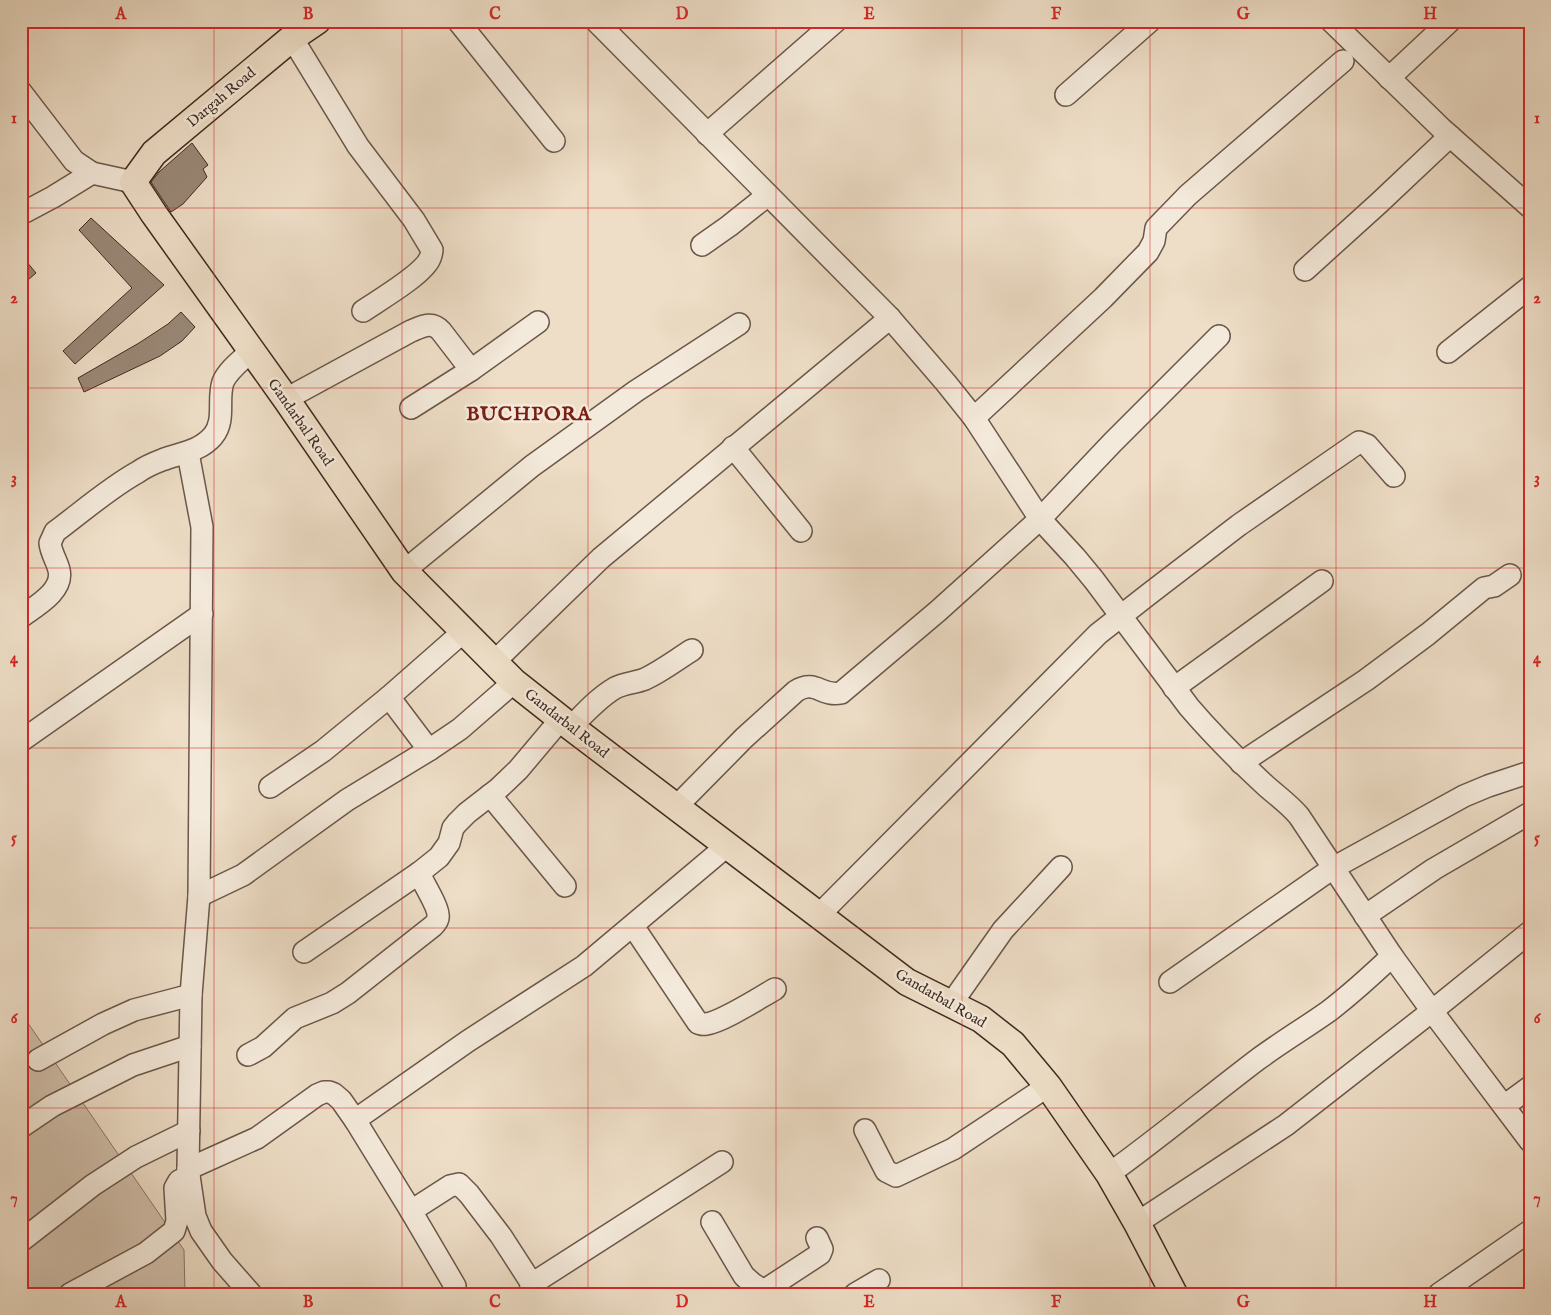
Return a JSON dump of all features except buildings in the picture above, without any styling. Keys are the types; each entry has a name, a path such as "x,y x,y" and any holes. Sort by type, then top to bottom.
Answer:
{"main road":[{"name":"Dargah Road","path":"133,182 154,153 292,38 317,21"},
{"name":"Gandarbal Road","path":"133,182 159,222 286,400 404,571 514,682 566,723 907,982 981,1018 1013,1044 1048,1086 1109,1174 1174,1294"}],"street":[{"path":"458,21 554,141"},
{"path":"596,21 890,318 946,383 974,418 1040,519 1075,557 1122,616 1174,688 1205,726 1299,816 1392,956 1530,1140"},
{"path":"707,134 836,21"},
{"path":"1066,95 1150,21"},
{"path":"1331,21 1450,136 1530,207"},
{"path":"1389,78 1450,21"},
{"path":"292,38 358,146 414,220 432,250 431,258 424,266 363,311"},
{"path":"974,418 1103,298 1148,252 1154,241 1156,228 1181,202 1343,61"},
{"path":"21,92 74,161 92,173 133,182"},
{"path":"1305,270 1450,136"},
{"path":"21,214 92,173"},
{"path":"702,245 768,195"},
{"path":"1448,352 1530,287"},
{"path":"494,662 601,558 890,318"},
{"path":"411,408 471,370 538,322"},
{"path":"404,571 532,466 636,391 738,324"},
{"path":"286,400 411,331 430,325 437,327 448,338 471,370"},
{"path":"676,807 751,731 796,691 803,687 811,686 834,695 841,694 938,611 1040,519 1112,443 1219,336"},
{"path":"21,617 57,586 60,577 50,543 55,532 138,472 162,460 188,453 205,444 214,435 220,423 224,380 228,373 251,351"},
{"path":"819,915 1098,634 1239,525 1354,444 1361,442 1367,445 1394,476"},
{"path":"733,447 801,531"},
{"path":"188,453 202,527 199,896 190,995 188,1173 195,1216 201,1231 222,1261 250,1294"},
{"path":"1241,762 1366,680 1428,634 1484,588 1494,586 1510,575"},
{"path":"1174,688 1322,581"},
{"path":"21,741 202,614"},
{"path":"270,787 323,751 464,632"},
{"path":"304,952 418,874 445,850 453,828 457,823 518,770 566,723 614,689 653,675 692,650"},
{"path":"199,896 243,875 347,800 430,750 460,729 514,682"},
{"path":"389,697 430,750"},
{"path":"1170,982 1333,868 1464,796 1530,772"},
{"path":"490,795 565,886"},
{"path":"1365,916 1434,869 1530,813"},
{"path":"355,1120 468,1041 584,966 728,845"},
{"path":"951,1004 1003,930 1061,866"},
{"path":"248,1055 263,1047 294,1018 332,1003 348,993 437,922 439,916 437,909 418,874"},
{"path":"633,926 698,1023 704,1025 724,1018 775,989"},
{"path":"1137,1223 1286,1125 1530,932"},
{"path":"1109,1174 1152,1143 1206,1098 1358,988 1392,956"},
{"path":"38,1060 103,1024 134,1010 190,995"},
{"path":"21,1127 52,1106 133,1065 190,1046"},
{"path":"865,1130 886,1171 896,1176 953,1149 1048,1086"},
{"path":"1504,1106 1530,1088"},
{"path":"70,1294 146,1253 174,1231 177,1221 175,1188 188,1173 257,1138 324,1092 329,1092 341,1100 355,1120 455,1286"},
{"path":"21,1241 86,1190 136,1157 188,1131"},
{"path":"411,1211 450,1186 459,1184 501,1236 531,1289 722,1162"},
{"path":"712,1222 744,1276 767,1292 820,1254 822,1249 817,1238"},
{"path":"1439,1294 1530,1230"},
{"path":"854,1294 879,1280"}],"shaded area":[{"path":"21,1013 184,1250 185,1294 21,1294"}],"district":[{"name":"BUCHPORA","path":"529,413"}]}
